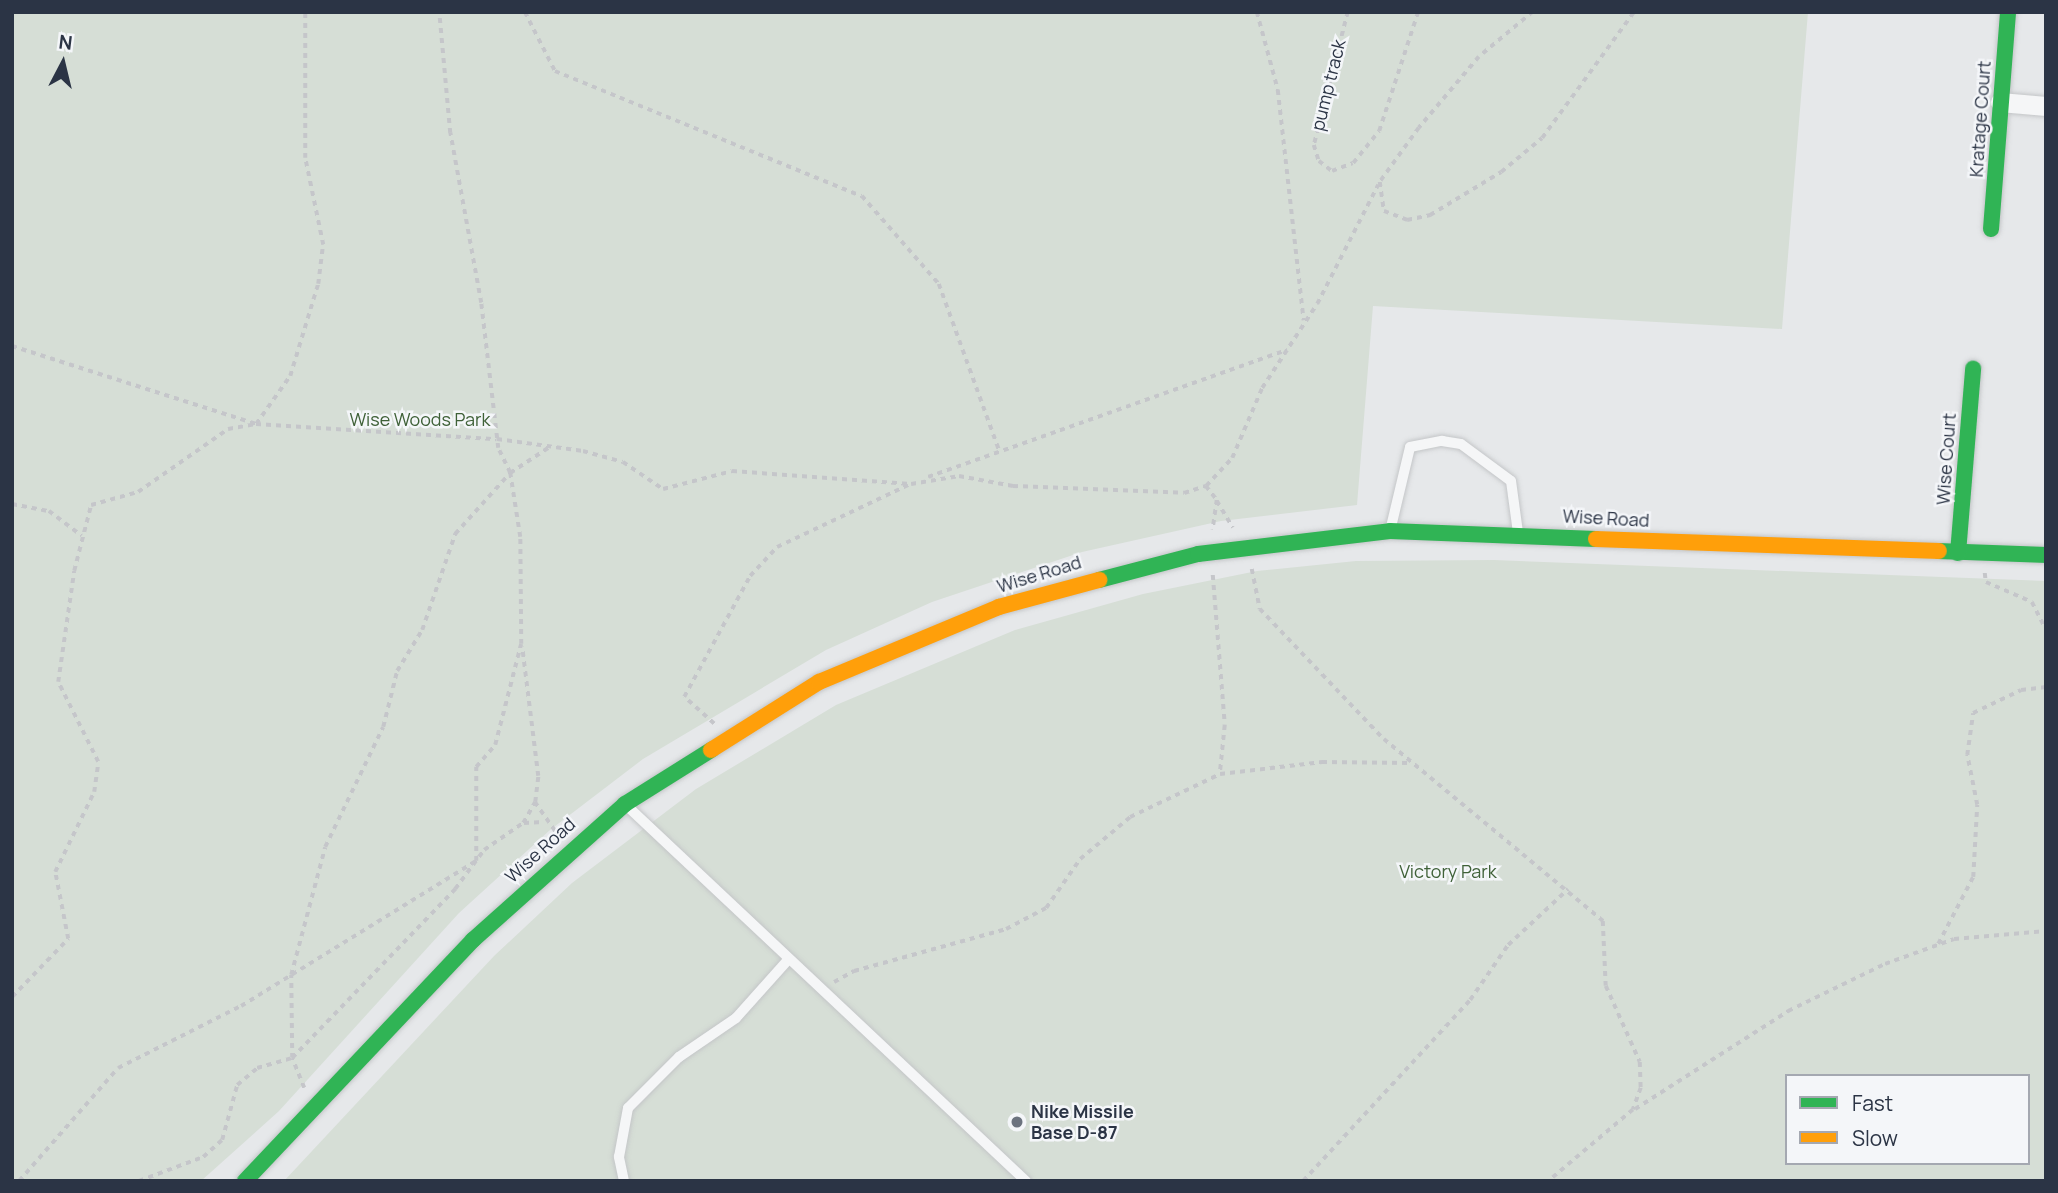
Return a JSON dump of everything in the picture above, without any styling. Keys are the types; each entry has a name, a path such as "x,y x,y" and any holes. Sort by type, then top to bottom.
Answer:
{"street":[{"name":"Kratage Court","path":"1991,229 2008,12"},
{"path":"2000,102 2046,106"},
{"name":"Wise Court","path":"1958,553 1973,369"},
{"name":"Wise Road","path":"245,1181 473,940 572,846 625,804 724,736 831,677 969,617 1091,579 1217,551 1390,531 1518,533 2046,555"}],"lane":[{"path":"1390,531 1406,455 1424,440 1461,444 1511,481 1518,533"},
{"path":"625,804 787,961 1026,1181"},
{"path":"624,1181 619,1157 628,1108 679,1058 736,1018 787,961"}],"path":[{"path":"256,424 290,376 318,284 323,245 305,158 305,12"},
{"path":"439,12 450,133 481,303 497,439 510,473 520,537 521,644 535,802 543,822 572,846"},
{"path":"525,12 555,71 862,196 939,284 999,450"},
{"path":"1257,12 1278,90 1305,323"},
{"name":"pump track","path":"1348,12 1314,145 1332,172 1353,163 1379,131 1418,12"},
{"path":"12,997 68,939 55,872 94,792 98,762 58,682 82,536 91,505 138,492 228,429 256,424 497,439 551,446 623,462 663,489 732,471 911,484 959,476 1075,489 1184,493 1206,486 1232,458 1380,182 1479,57 1533,12"},
{"path":"1380,182 1380,208 1402,220 1457,202 1542,138 1634,12"},
{"path":"12,346 256,424"},
{"path":"724,736 684,697 750,576 777,547 911,484 999,450 1287,351"},
{"path":"292,1058 291,975 325,847 383,727 397,671 422,630 455,534 510,473 551,446"},
{"path":"1206,486 1251,564 1260,609 1414,763 1568,888 1603,920 1606,986 1642,1074 1633,1110"},
{"path":"1216,500 1217,551 1212,578 1225,725 1220,774"},
{"path":"12,504 49,511 82,536"},
{"path":"1983,554 1986,582 2032,602 2046,629"},
{"path":"139,1181 203,1157 222,1140 237,1085 257,1068 292,1058 476,861 476,767 495,745 521,644"},
{"path":"1938,945 1973,877 1977,804 1967,755 1973,713 2021,690 2046,687"},
{"path":"820,991 853,971 1006,929 1046,908 1080,859 1129,817 1220,774 1334,761 1414,763"},
{"path":"19,1181 118,1068 291,975 476,861 523,823 535,802"},
{"path":"523,823 543,822"},
{"path":"1303,1181 1470,1000 1508,945 1568,888"},
{"path":"1549,1181 1633,1110 1788,1011 1938,945 2046,931"}],"green space":[{"name":"Wise Woods Park","path":"12,12 1808,12 1782,329 1373,306 1357,505 1221,521 1082,552 932,602 826,650 643,759 550,830 459,913 279,1111 201,1181 12,1181"},
{"name":"Victory Park","path":"1494,560 2046,581 2046,1181 284,1181 494,956 572,883 696,789 836,705 1015,630 1143,594 1257,571 1356,561"}],"traffic: fast":[{"path":"1991,229 2008,12"},
{"path":"1958,553 1973,369"},
{"path":"1099,580 1198,554 1390,531 1596,539"},
{"path":"1939,551 2046,555"},
{"path":"245,1181 473,940 625,804 711,750"}],"traffic: slow":[{"path":"1596,539 1939,551"},
{"path":"711,750 819,682 999,607 1099,580"}],"place":[{"name":"Nike Missile Base D-87","path":"1017,1122"}]}
